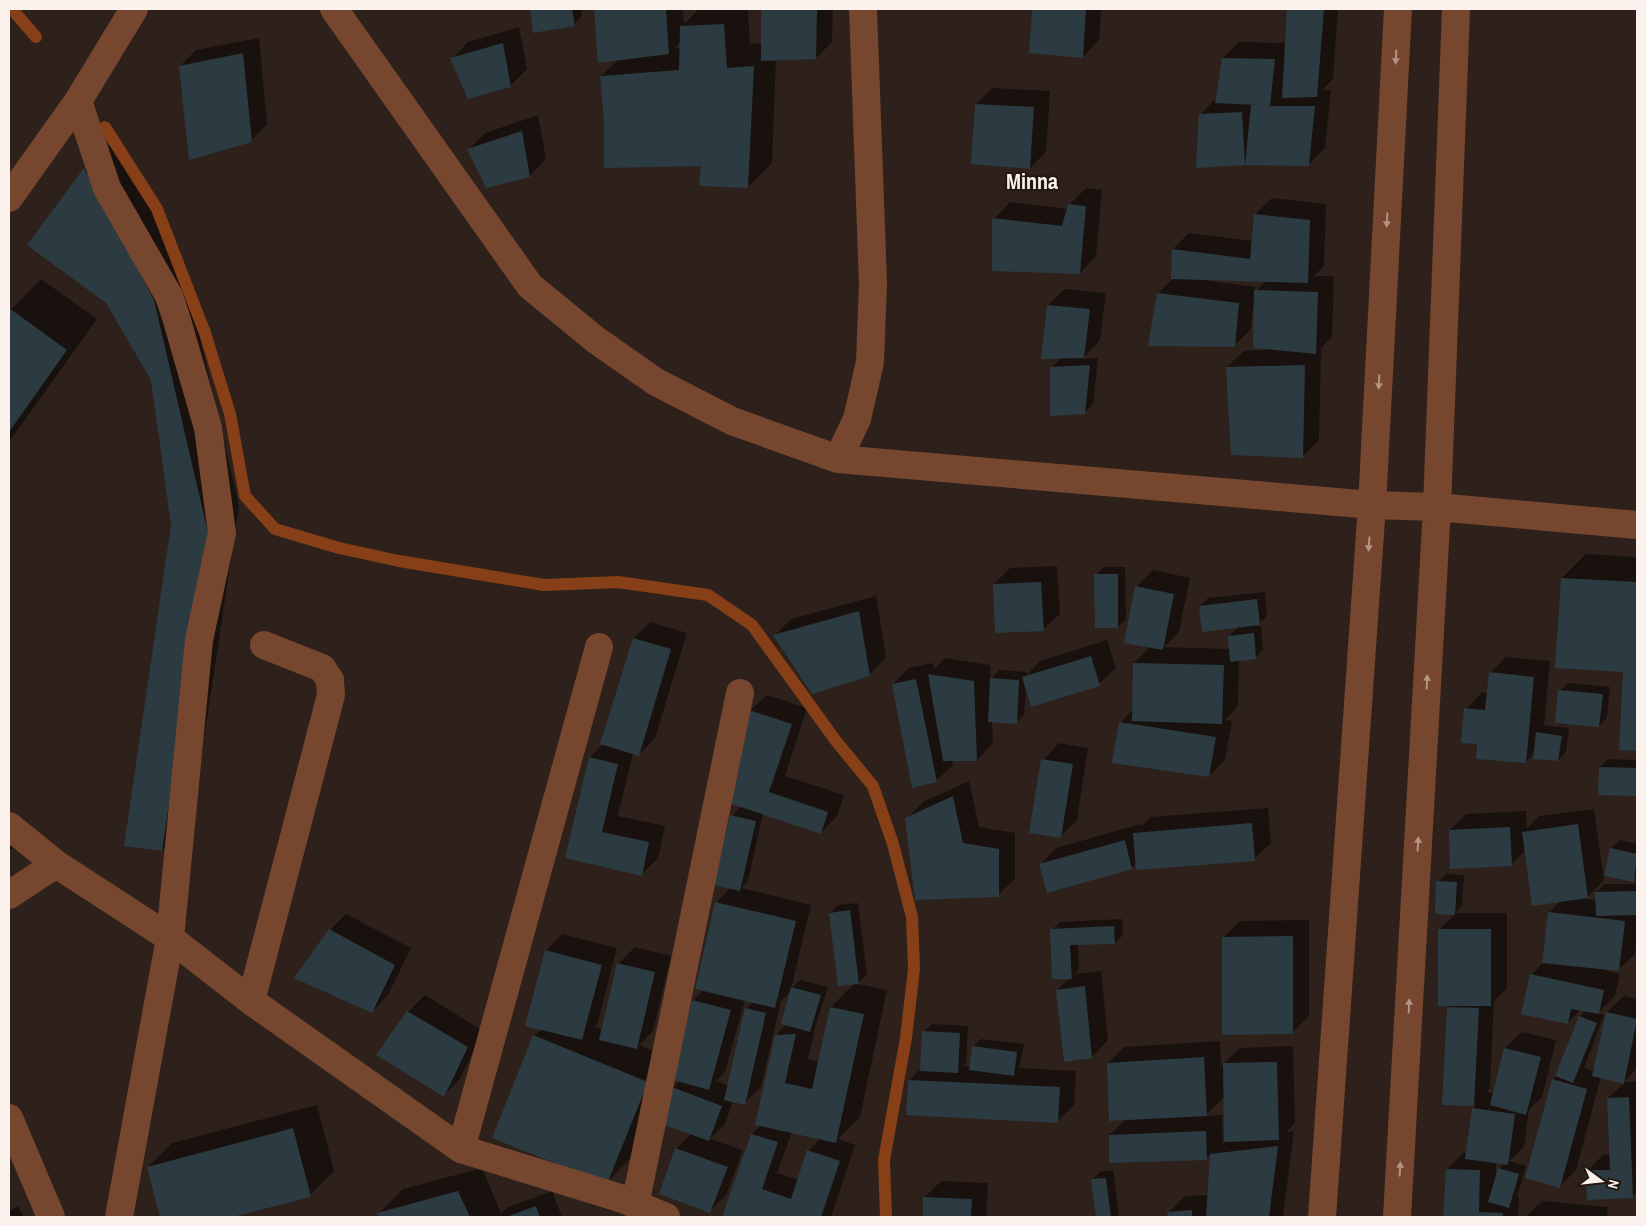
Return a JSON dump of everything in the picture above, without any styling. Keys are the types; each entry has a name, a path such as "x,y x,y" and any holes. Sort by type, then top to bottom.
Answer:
{"street":[{"path":"9,198 78,101 134,9"},
{"path":"334,9 530,286 596,340 656,382 732,421 838,459 1372,505 1437,507 1637,525"},
{"path":"838,459 857,419 870,362 873,284 863,9"},
{"path":"1322,1217 1372,505 1398,9"},
{"path":"1397,1217 1437,507 1456,9"},
{"path":"78,101 107,188 168,296 176,317 208,428 222,533 200,640 170,938 119,1217"},
{"path":"251,1001 331,695 330,680 322,668 264,645"},
{"path":"461,1149 598,647"},
{"path":"628,1207 740,693"},
{"path":"9,826 56,864 170,938 251,1001 461,1149 628,1207 666,1217"},
{"path":"9,895 56,864"},
{"path":"9,1118 51,1217"}],"building":[{"path":"530,9 572,9 575,26 533,33"},
{"path":"594,9 666,9 669,54 598,63"},
{"path":"761,9 817,9 816,59 761,61"},
{"path":"1032,9 1086,9 1083,58 1029,53"},
{"path":"1287,9 1324,9 1317,97 1282,98"},
{"path":"724,24 727,68 754,66 748,188 699,186 701,166 604,168 604,120 600,76 679,70 680,26"},
{"path":"503,43 511,87 468,99 450,58"},
{"path":"243,53 252,142 189,160 179,66"},
{"path":"1222,58 1275,59 1270,106 1315,106 1309,166 1245,165 1251,105 1256,105 1215,103"},
{"path":"975,104 1034,107 1030,169 971,164"},
{"path":"1242,112 1245,165 1196,168 1199,114"},
{"path":"522,131 530,177 486,188 467,149"},
{"path":"84,168 154,300 209,537 162,851 124,846 171,525 151,380 106,303 27,245"},
{"path":"1068,204 1086,206 1080,274 992,271 992,218 1062,226"},
{"path":"1254,214 1310,220 1308,283 1171,279 1172,249 1250,259"},
{"path":"1254,290 1318,292 1316,354 1253,348"},
{"path":"1157,293 1239,303 1235,347 1148,346"},
{"path":"1047,305 1090,309 1084,358 1041,359"},
{"path":"9,308 67,350 9,432"},
{"path":"1090,365 1085,414 1050,416 1050,367"},
{"path":"1305,365 1303,458 1231,455 1226,367"},
{"path":"1094,574 1118,574 1118,628 1095,628"},
{"path":"1561,578 1637,582 1637,751 1619,750 1623,672 1555,668"},
{"path":"1041,582 1044,631 995,633 993,584"},
{"path":"1135,586 1174,594 1163,650 1124,643"},
{"path":"1257,599 1260,625 1202,632 1199,606"},
{"path":"859,611 870,676 812,694 773,635"},
{"path":"1254,633 1256,659 1230,662 1228,636"},
{"path":"633,638 671,649 639,756 600,744"},
{"path":"1091,656 1100,686 1031,707 1022,677"},
{"path":"1133,663 1224,665 1222,724 1132,721"},
{"path":"1489,672 1534,677 1526,763 1476,759 1477,744 1461,743 1464,708 1485,710"},
{"path":"928,674 974,681 977,761 943,761"},
{"path":"990,678 1019,680 1017,724 988,722"},
{"path":"916,679 937,782 912,788 892,684"},
{"path":"1558,690 1603,694 1599,727 1555,723"},
{"path":"749,710 792,724 769,792 828,812 821,834 720,800"},
{"path":"1119,722 1216,737 1209,777 1112,763"},
{"path":"1536,732 1562,736 1558,761 1533,759"},
{"path":"589,757 618,764 602,832 649,842 642,876 565,858"},
{"path":"1041,759 1073,764 1061,838 1029,833"},
{"path":"1599,767 1637,768 1637,796 1598,795"},
{"path":"953,796 963,843 999,849 999,897 915,900 905,818"},
{"path":"730,815 756,821 740,891 714,885"},
{"path":"1252,823 1255,861 1136,870 1133,833"},
{"path":"1578,824 1588,898 1532,906 1522,832"},
{"path":"1510,827 1512,866 1450,869 1449,830"},
{"path":"1125,840 1132,869 1047,893 1039,864"},
{"path":"1610,848 1637,854 1634,882 1604,876"},
{"path":"1436,881 1457,882 1455,915 1435,914"},
{"path":"1637,891 1637,915 1596,916 1595,892"},
{"path":"715,902 796,921 775,1008 695,989"},
{"path":"850,910 859,984 838,986 829,913"},
{"path":"1548,912 1625,921 1619,971 1542,963"},
{"path":"1114,926 1115,944 1070,945 1072,979 1052,979 1050,929"},
{"path":"329,929 395,965 372,1013 294,978"},
{"path":"1438,929 1491,929 1491,1006 1438,1006"},
{"path":"1293,936 1293,1034 1222,1035 1222,937"},
{"path":"545,950 602,965 582,1040 525,1026"},
{"path":"617,963 655,972 637,1049 599,1040"},
{"path":"1530,974 1604,990 1599,1014 1571,1009 1568,1024 1521,1014"},
{"path":"1085,986 1092,1058 1064,1062 1056,990"},
{"path":"791,987 821,995 810,1032 781,1024"},
{"path":"692,1000 731,1010 709,1090 670,1079"},
{"path":"830,1007 864,1014 836,1143 755,1125 775,1035 796,1034 785,1083 812,1089"},
{"path":"1447,1007 1479,1008 1474,1106 1442,1105"},
{"path":"745,1008 766,1013 745,1105 724,1100"},
{"path":"407,1011 468,1047 444,1097 376,1055"},
{"path":"1606,1012 1637,1019 1624,1084 1592,1076"},
{"path":"1579,1016 1597,1023 1573,1083 1555,1076"},
{"path":"922,1031 960,1033 958,1073 920,1071"},
{"path":"533,1035 648,1082 607,1184 492,1138"},
{"path":"972,1046 1017,1052 1014,1076 969,1070"},
{"path":"1504,1048 1541,1057 1526,1115 1490,1105"},
{"path":"1204,1057 1207,1116 1109,1121 1107,1063"},
{"path":"1277,1062 1279,1140 1224,1142 1223,1063"},
{"path":"1552,1079 1587,1089 1560,1188 1525,1178"},
{"path":"908,1080 1060,1087 1058,1123 906,1115"},
{"path":"672,1087 722,1106 709,1141 659,1123"},
{"path":"1629,1097 1633,1198 1587,1200 1585,1170 1610,1170 1607,1098"},
{"path":"1472,1108 1515,1114 1508,1165 1465,1159"},
{"path":"293,1128 311,1197 232,1217 160,1217 147,1167"},
{"path":"1206,1131 1207,1160 1109,1163 1109,1135"},
{"path":"751,1134 778,1142 762,1189 791,1199 807,1150 840,1161 821,1217 722,1217"},
{"path":"1278,1146 1269,1217 1206,1217 1210,1154"},
{"path":"675,1148 728,1167 710,1213 659,1194"},
{"path":"1498,1168 1519,1174 1509,1208 1488,1202"},
{"path":"1446,1169 1480,1170 1479,1212 1503,1213 1503,1217 1443,1217"},
{"path":"1106,1178 1111,1217 1096,1217 1091,1179"},
{"path":"458,1191 470,1217 379,1217 377,1213"},
{"path":"923,1197 972,1199 971,1217 923,1217"},
{"path":"536,1206 540,1217 506,1217"},
{"path":"1192,1210 1192,1217 1168,1217 1167,1212"}],"waterway":[{"path":"12,9 36,37"},
{"path":"105,127 157,209 205,333 230,414 245,496 275,529 339,548 399,561 544,585 618,582 708,595 752,625 836,741 873,786 893,844 912,917 914,969 906,1038 884,1160 886,1217"}],"district":[{"name":"Minna","path":"1032,181"}]}
